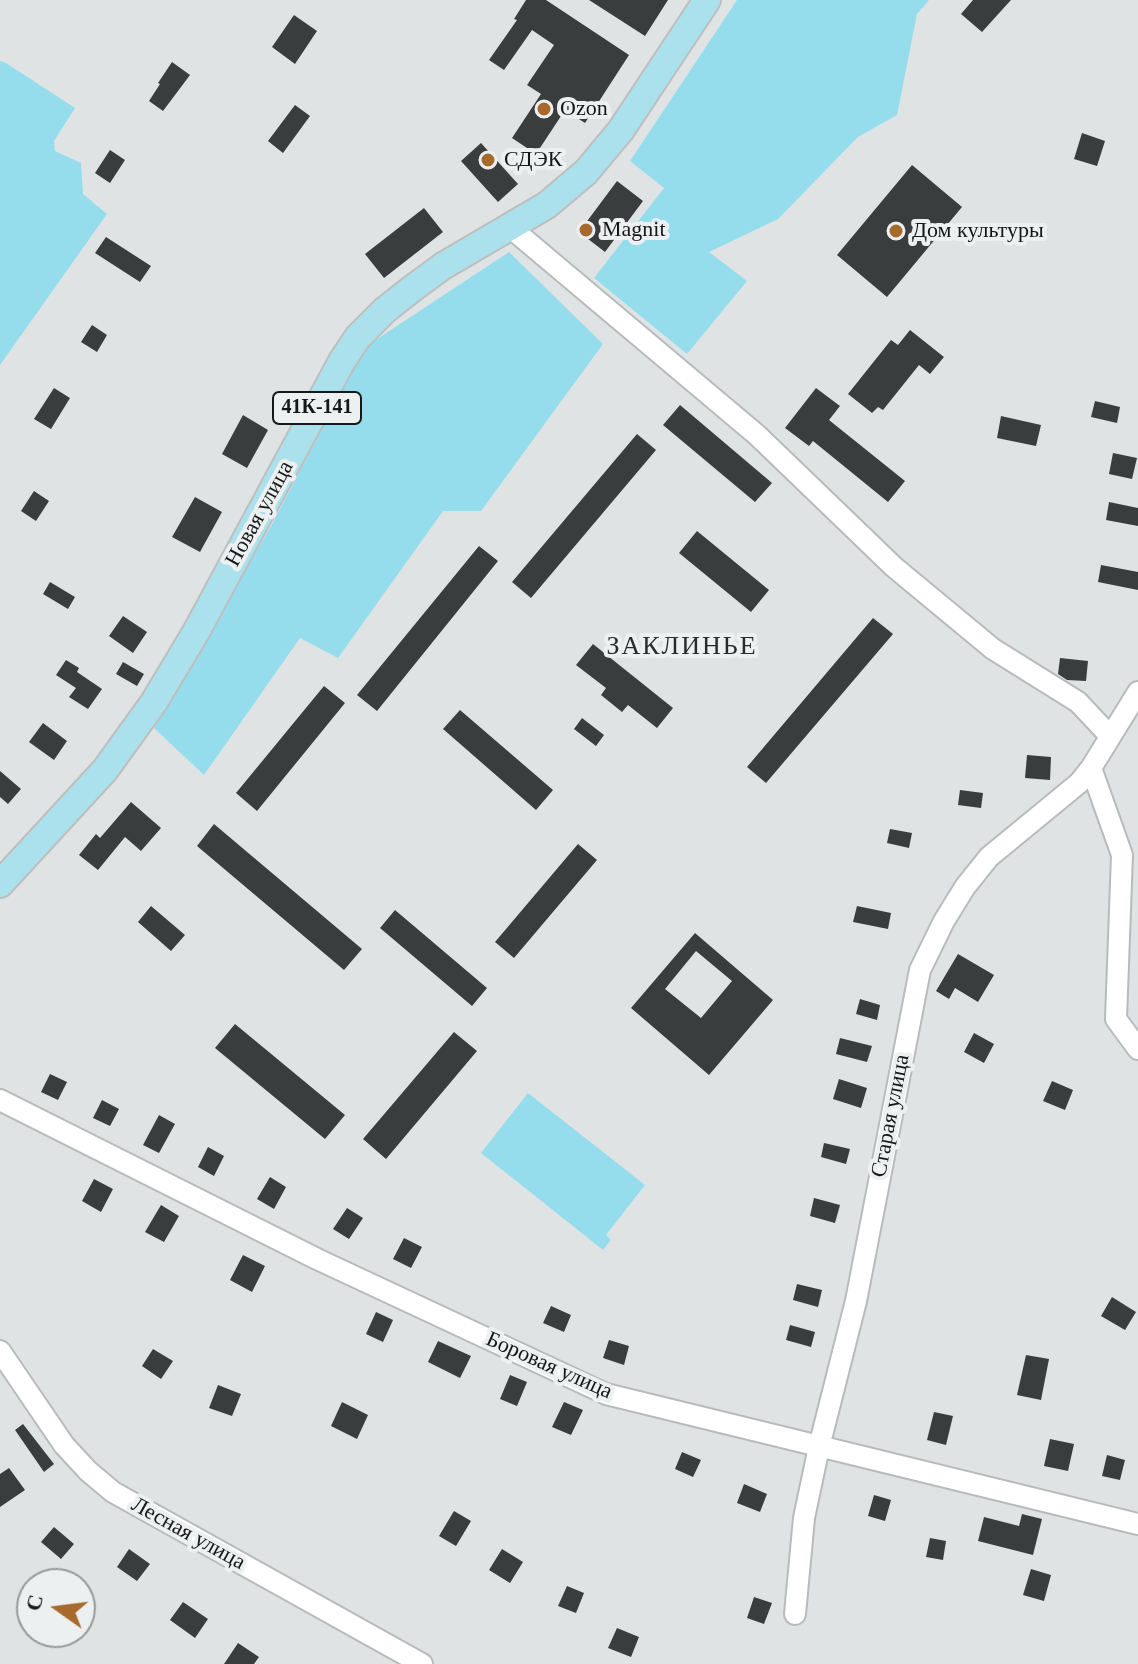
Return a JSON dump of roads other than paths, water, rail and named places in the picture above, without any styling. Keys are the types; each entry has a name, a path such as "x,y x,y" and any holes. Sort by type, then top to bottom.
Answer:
{"main road":[{"name":"Новая улица","path":"0,884 105,770 154,702 196,632 342,361 358,337 385,310 443,266 547,205 586,172 621,130 707,0"}],"street":[{"path":"511,228 757,435 894,567 993,649 1078,702 1110,736"},
{"name":"Старая улица","path":"795,1614 804,1518 856,1301 920,970 965,887 989,857 1079,783 1138,692"},
{"path":"1091,768 1122,855 1116,1019 1138,1049"},
{"name":"Боровая улица","path":"0,1100 317,1259 606,1394 1138,1524"},
{"name":"Лесная улица","path":"0,1351 64,1445 113,1492 422,1664"}],"place":[{"name":"Ozon","path":"544,109"},
{"name":"СДЭК","path":"488,160"},
{"name":"Magnit","path":"586,230"},
{"name":"Дом культуры","path":"896,231"}],"district":[{"name":"ЗАКЛИНЬЕ","path":"682,647"}]}
